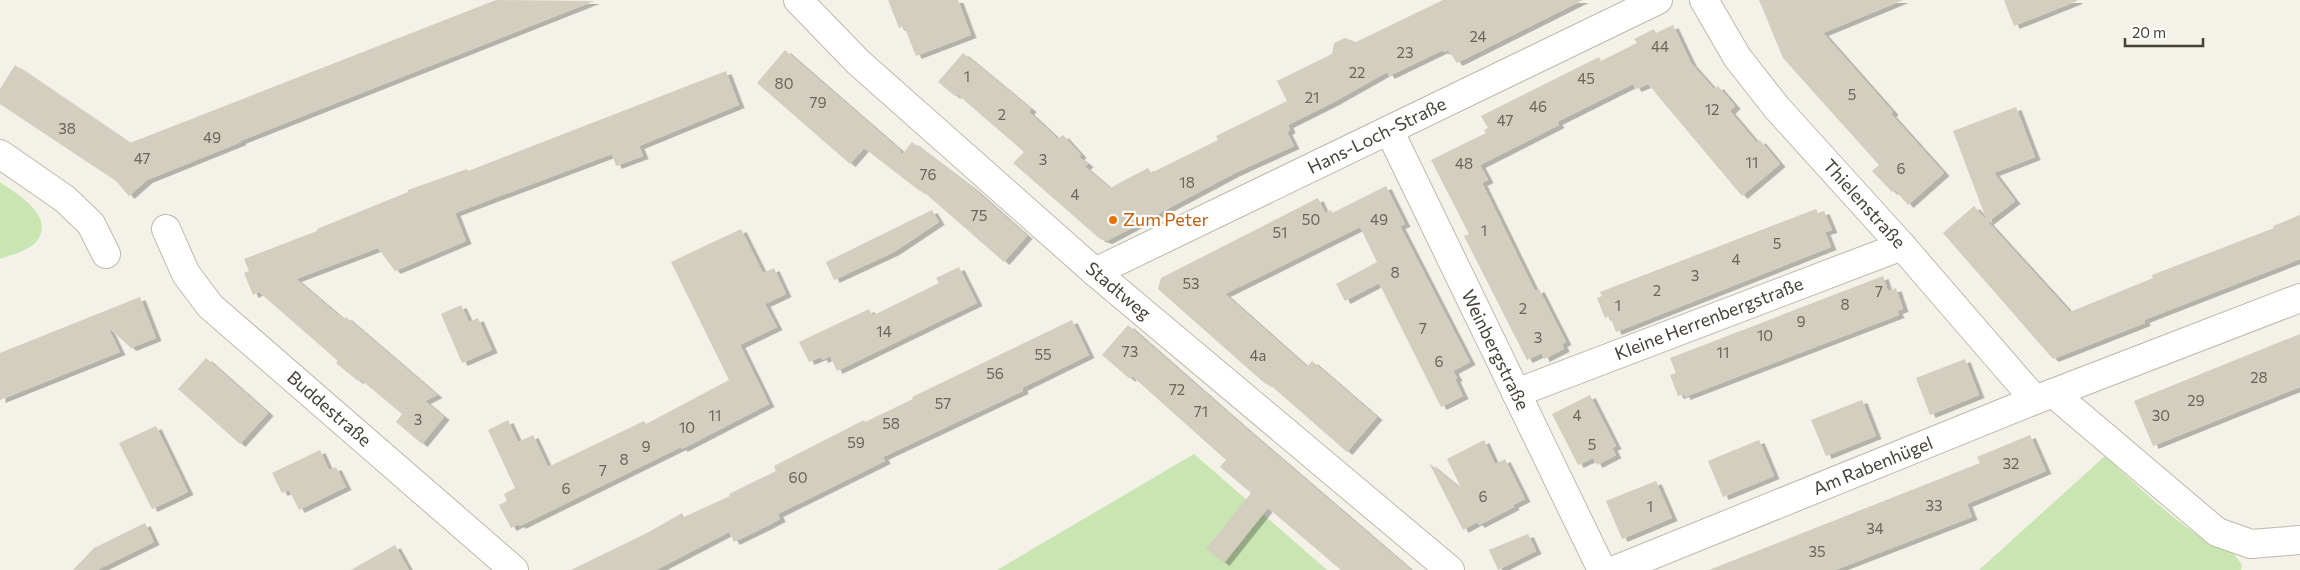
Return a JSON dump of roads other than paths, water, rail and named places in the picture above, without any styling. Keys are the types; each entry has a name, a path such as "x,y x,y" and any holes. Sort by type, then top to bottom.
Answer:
{"street":[{"name":"Stadtweg","path":"798,0 858,62 1095,272 1450,570"},
{"name":"Hans-Loch-Straße","path":"1095,272 1658,0"},
{"name":"Thielenstraße","path":"1704,0 1737,57 1777,108 1902,246 2044,396"},
{"name":"Weinbergstraße","path":"1389,130 1602,570"},
{"path":"0,154 65,199 91,224 106,254"},
{"name":"Buddestraße","path":"166,229 186,274 210,306 514,570"},
{"name":"Kleine Herrenbergstraße","path":"1516,393 1902,246"},
{"name":"Am Rabenhügel","path":"1615,570 1689,531 2300,298"},
{"path":"2044,396 2217,532 2251,544 2300,540"}],"place":[{"name":"Zum Peter","path":"1113,220"}]}
